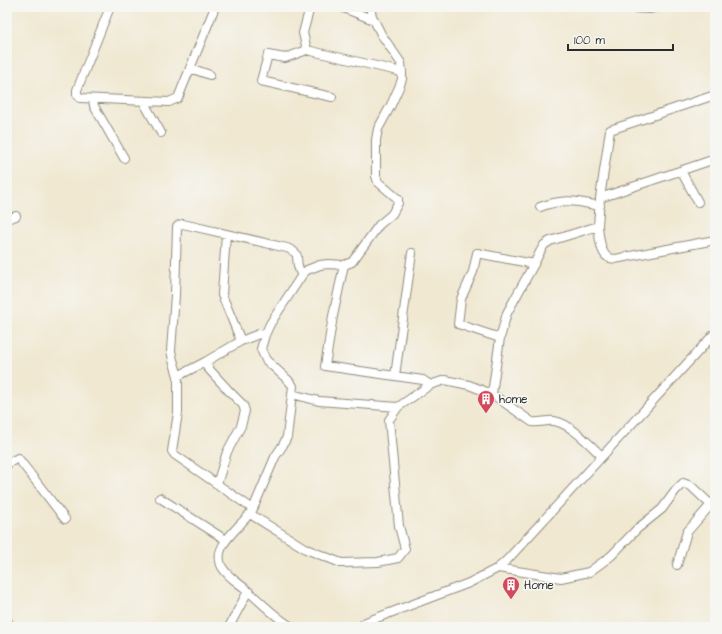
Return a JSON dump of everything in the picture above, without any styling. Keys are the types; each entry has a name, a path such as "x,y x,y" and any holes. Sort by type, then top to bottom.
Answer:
{"street":[{"path":"110,7 77,90 77,94 80,98 169,102 178,98 215,7"},
{"path":"307,50 303,33 310,7"},
{"path":"342,7 374,20"},
{"path":"292,627 232,579 222,567 219,558 220,552 226,540 252,512 275,457 287,437 293,386 266,360 261,350 265,334 270,324 302,275 307,270 320,265 344,265 352,262 379,225 392,214 398,203 398,199 378,182 376,176 376,140 378,129 391,105 402,79 401,63 381,34 372,16 370,7"},
{"path":"617,7 650,9 657,7"},
{"path":"332,97 261,81 268,55 285,58 307,50 402,72"},
{"path":"190,68 210,75"},
{"path":"715,95 610,130 598,226 603,250 607,257 610,258 620,258 715,240"},
{"path":"93,99 94,106 124,158"},
{"path":"143,100 161,134"},
{"path":"540,207 563,201 600,202 681,170 715,159"},
{"path":"681,170 698,202"},
{"path":"7,219 16,216"},
{"path":"302,275 298,269 297,254 295,251 183,224 179,225 177,228 176,295 171,351 178,376 178,413 172,451 175,455 217,484 252,512 306,549 341,563 378,562 398,558 405,550 399,526 389,420 398,407 430,385 445,380 469,385 492,394 532,422 537,423 554,421 569,427 602,456"},
{"path":"492,394 500,338 508,313 544,245 550,241 598,226"},
{"path":"226,234 222,295 241,341"},
{"path":"395,376 412,253"},
{"path":"500,338 458,324 461,299 473,272 477,253 534,264"},
{"path":"344,265 333,316 325,366 423,380 430,385"},
{"path":"360,627 366,622 469,583 498,568 508,559 715,333"},
{"path":"178,376 241,341 259,334 265,334"},
{"path":"205,362 207,367 243,405 245,411 241,426 227,452 217,484"},
{"path":"292,394 320,401 398,407"},
{"path":"7,464 18,458 65,519"},
{"path":"498,568 561,578 589,572 611,556 637,529 662,509 683,483 691,486 713,502 687,532 677,565"},
{"path":"160,498 226,540"},
{"path":"229,627 248,591"},
{"path":"7,620 10,627"}],"place":[{"name":"home","path":"486,414"},
{"name":"Home","path":"511,600"}]}
